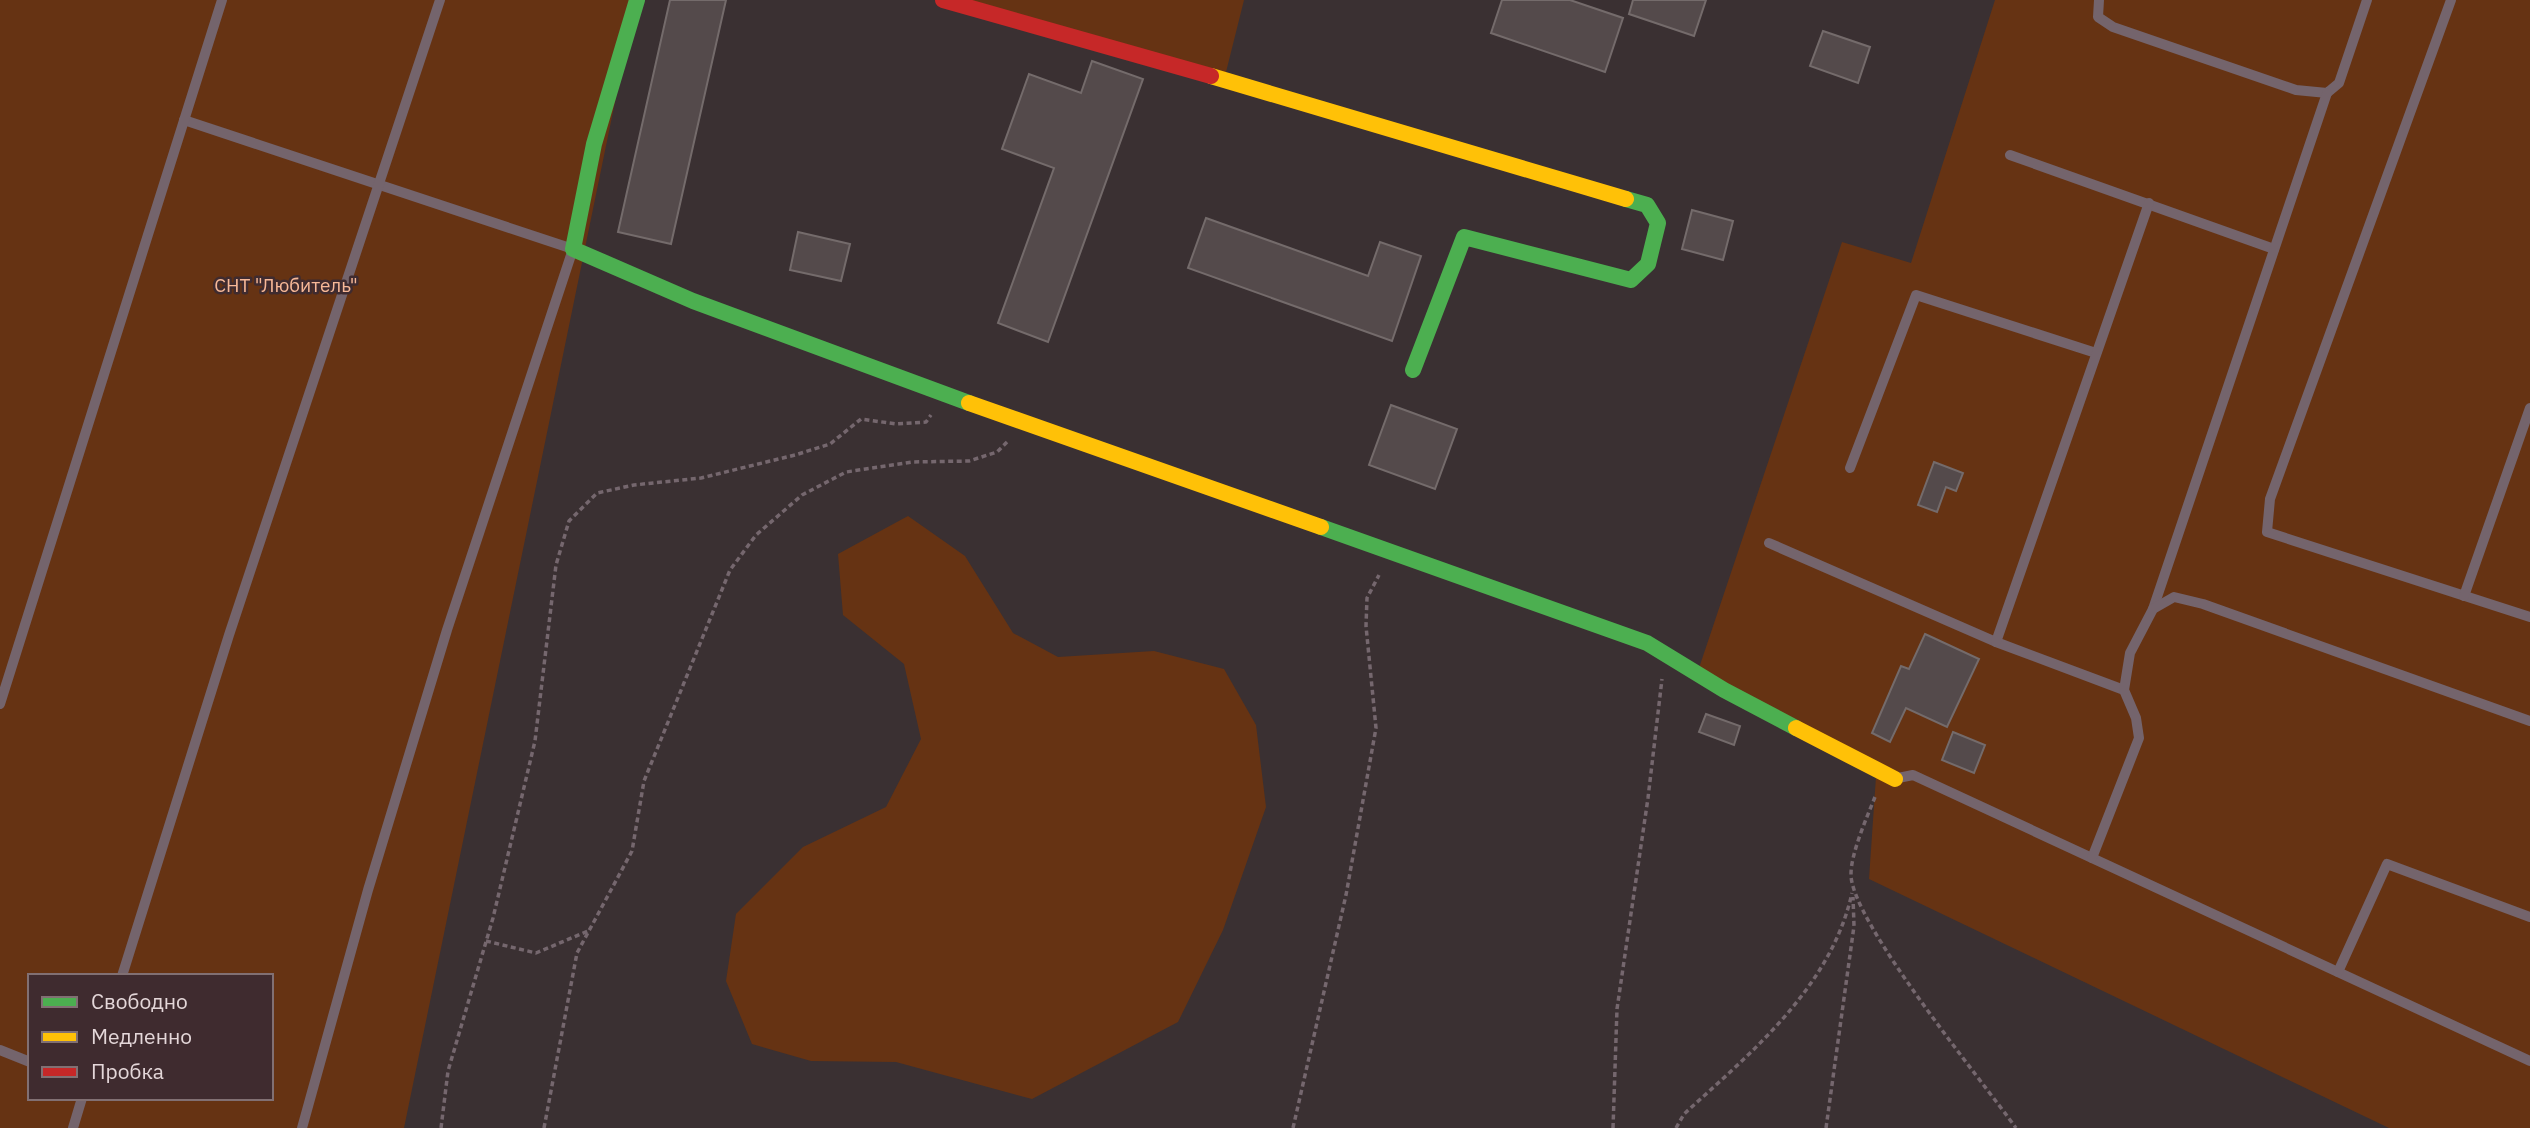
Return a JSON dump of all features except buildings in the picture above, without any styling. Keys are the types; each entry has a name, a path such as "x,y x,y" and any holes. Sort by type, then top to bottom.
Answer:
{"street":[{"path":"637,0 594,144 573,248 693,301 949,396 1634,638 1665,653 1724,690 1890,776"},
{"path":"943,0 1350,114 1647,205 1658,223 1648,264 1631,280 1464,237 1413,370"}],"lane":[{"path":"0,704 222,0"},
{"path":"123,974 229,635 440,0"},
{"path":"2099,0 2098,17 2113,27 2296,90 2327,93"},
{"path":"2092,859 2139,738 2136,718 2124,690 2130,653 2153,608 2327,93 2339,83 2367,0"},
{"path":"2451,0 2270,499 2267,533 2530,617"},
{"path":"184,121 573,248 447,630 368,890 302,1128"},
{"path":"2010,155 2274,249"},
{"path":"1996,642 2149,203"},
{"path":"1850,468 1916,295 2096,353"},
{"path":"2464,596 2530,408"},
{"path":"1769,543 1996,642 2124,690"},
{"path":"2153,608 2174,597 2203,604 2530,720"},
{"path":"1890,776 1913,775 2530,1061"},
{"path":"2338,972 2387,864 2530,917"},
{"path":"0,1050 28,1061"},
{"path":"73,1128 81,1100"}],"path":[{"path":"441,1128 448,1071 486,941 535,741 556,565 569,521 597,494 634,485 701,478 795,455 830,444 861,419 896,425 926,422 949,396"},
{"path":"544,1128 576,953 632,851 643,781 730,570 757,535 802,495 846,472 912,462 969,461 997,452 1009,439 1016,420"},
{"path":"1293,1128 1346,895 1376,728 1366,626 1367,598 1391,553"},
{"path":"1613,1128 1617,1009 1648,798 1665,653"},
{"path":"1826,1128 1854,926 1850,872 1890,776"},
{"path":"1676,1128 1684,1114 1776,1029 1808,989 1848,914 1853,891"},
{"path":"1853,891 1861,909 1921,1002 2016,1128"},
{"path":"486,941 536,953 589,930"}],"green space":[{"name":"СНТ \"Любитель\"","path":"0,0 636,0 404,1128 0,1128"},
{"path":"967,0 1244,0 1224,80"},
{"path":"1995,0 2530,0 2530,1128 2389,1128 1869,879 1877,762 1697,674 1842,242 1911,263"},
{"path":"908,516 965,556 1013,633 1058,657 1154,651 1224,669 1256,725 1266,807 1223,930 1178,1022 1032,1099 896,1062 811,1061 752,1044 726,981 736,914 803,847 886,807 921,739 904,664 843,615 838,554"}],"traffic: fast":[{"path":"637,0 594,144 573,249 693,301 969,403"},
{"path":"1413,370 1464,237 1631,280 1648,264 1658,223 1647,205 1626,199"},
{"path":"1321,527 1647,643 1724,690 1796,728"}],"traffic: slow":[{"path":"1211,76 1626,199"},
{"path":"969,403 1321,527"},
{"path":"1796,728 1895,779"}],"traffic: jam":[{"path":"943,0 1211,76"}]}
